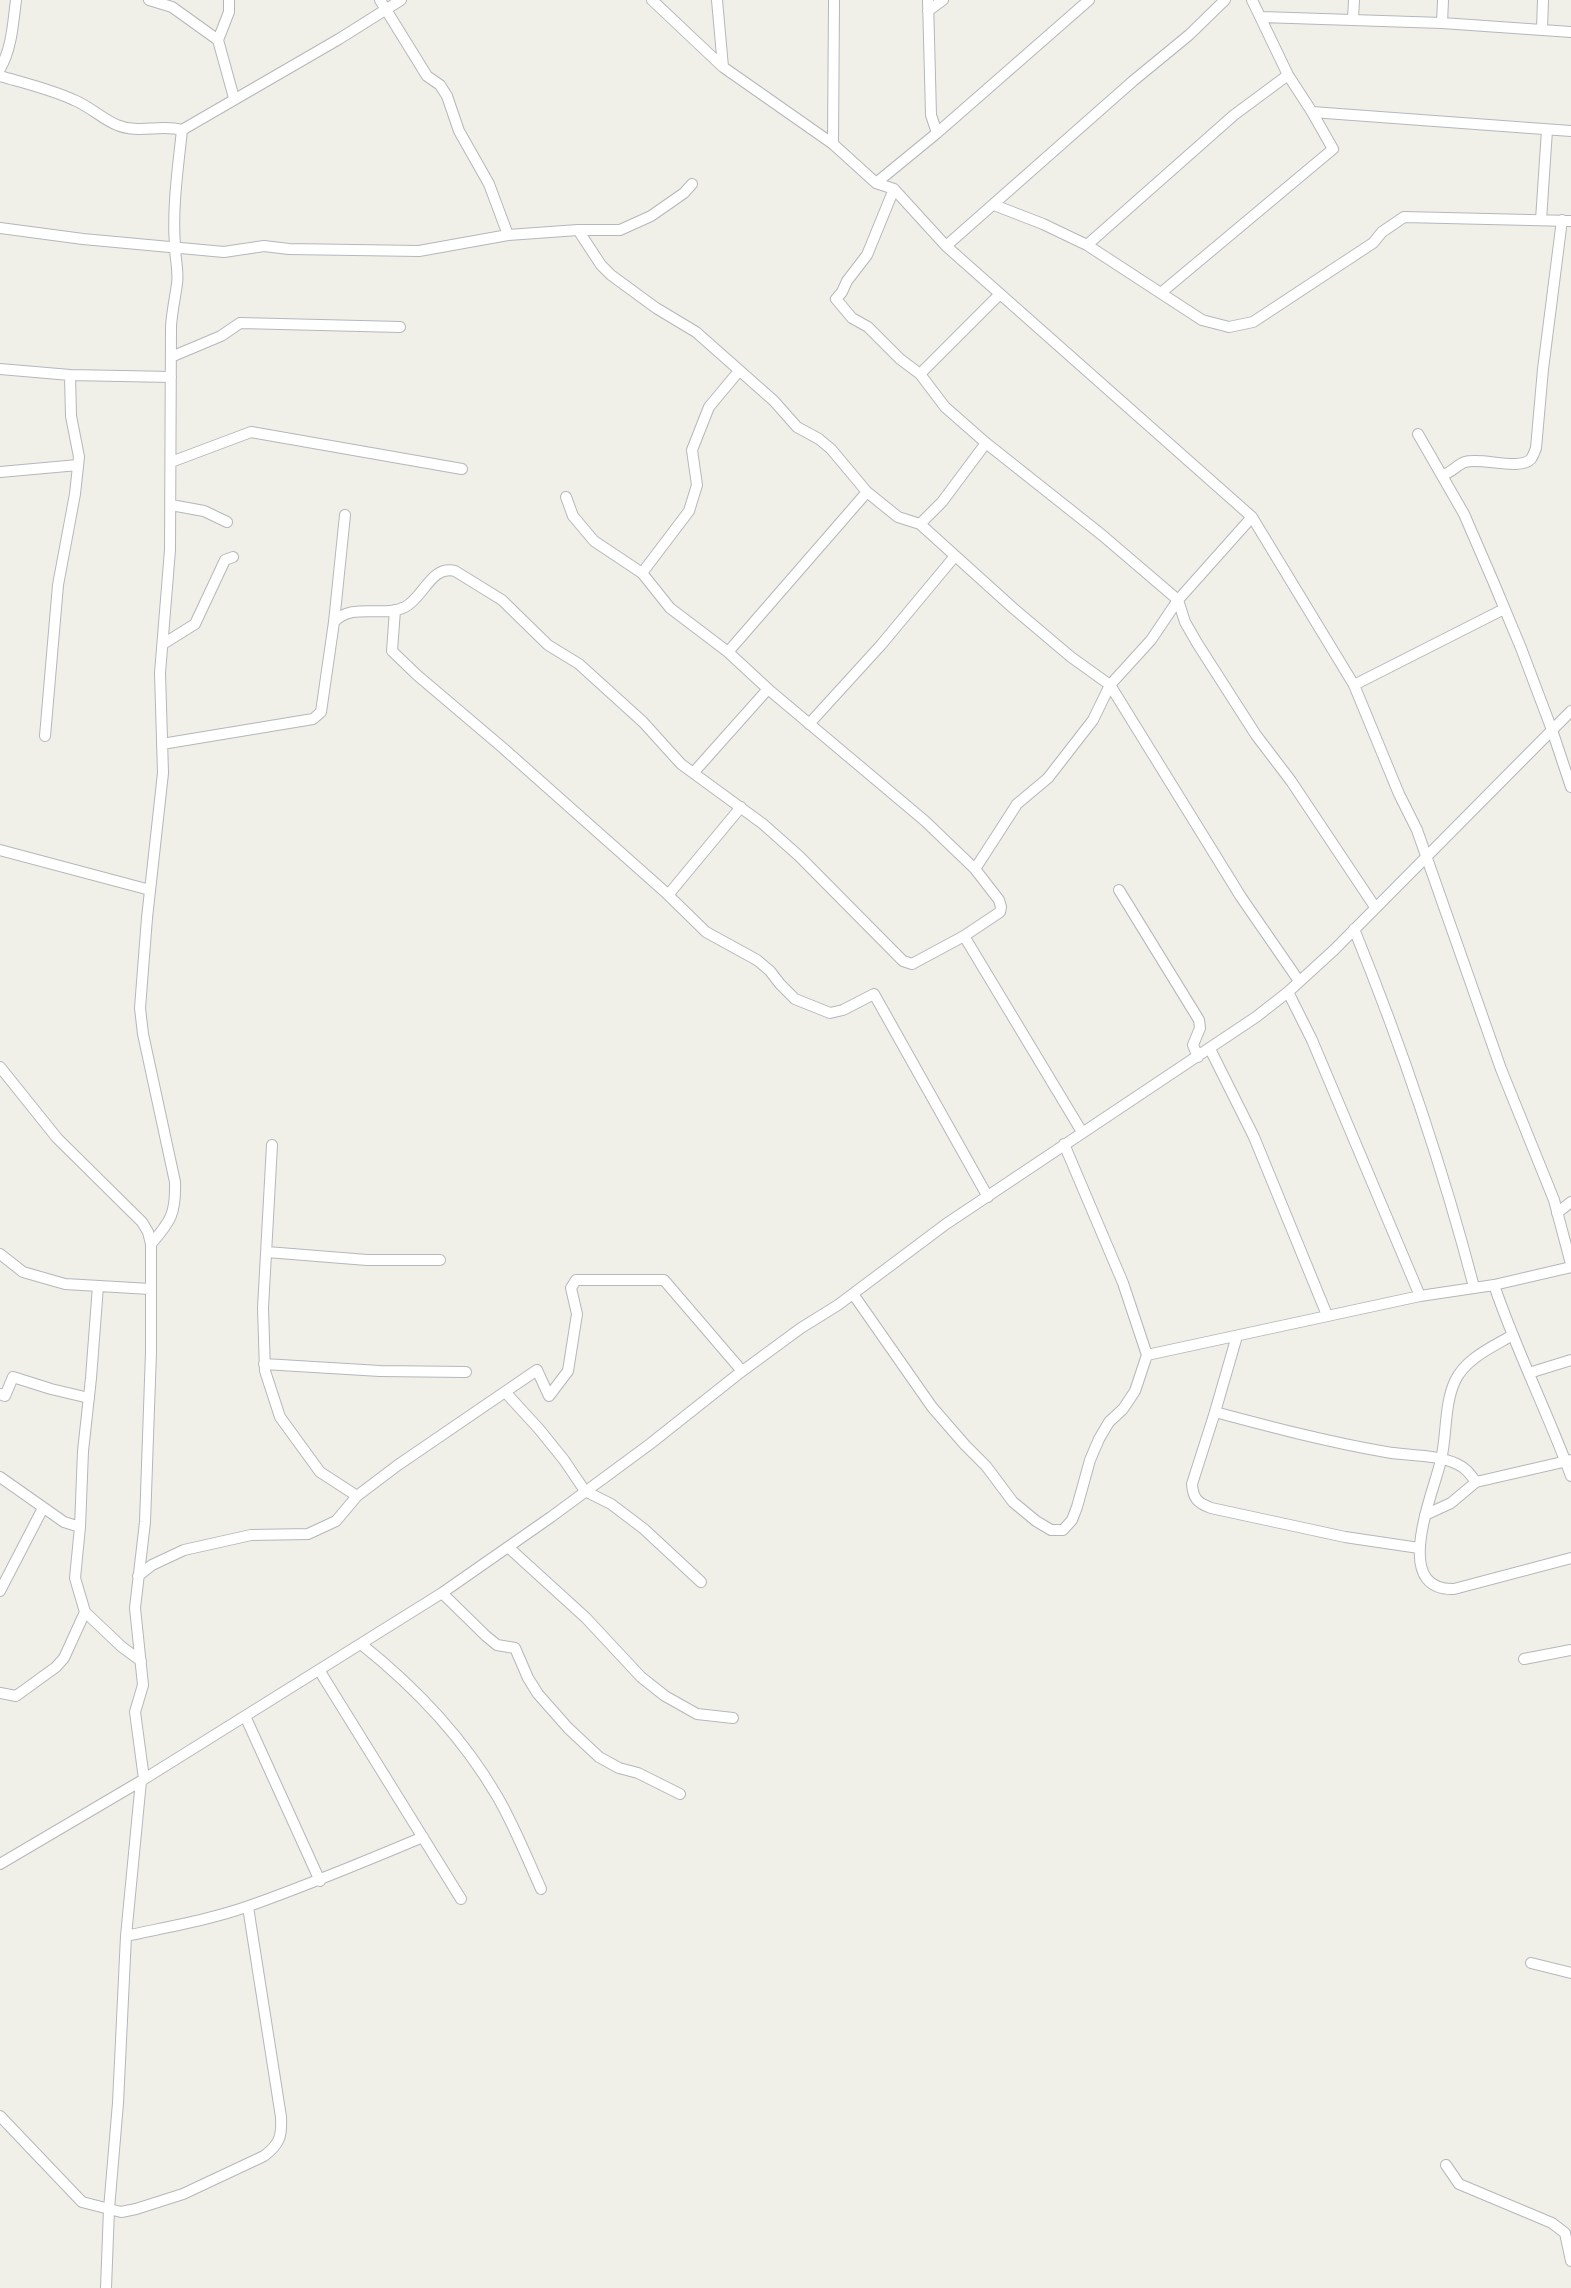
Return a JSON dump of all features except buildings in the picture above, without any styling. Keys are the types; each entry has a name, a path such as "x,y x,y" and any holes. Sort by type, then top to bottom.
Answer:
{"street":[{"path":"0,69 11,40 16,0"},
{"path":"149,0 172,7 218,40"},
{"path":"229,0 229,12 218,40 234,98"},
{"path":"0,76 72,99 93,109 117,125 138,129 172,127 182,130 234,98 339,39 383,4 400,0"},
{"path":"652,0 723,67 833,144 876,183 894,189 946,246 999,295 1252,517 1354,685 1427,856 1501,1069 1554,1200 1571,1266 1494,1285 1420,1296 1148,1355"},
{"path":"717,0 723,67"},
{"path":"833,144 834,0"},
{"path":"928,0 931,115 937,133"},
{"path":"928,12 943,0"},
{"path":"876,183 937,133 1089,0"},
{"path":"946,246 1133,81 1189,35 1225,0"},
{"path":"1162,292 1333,149 1288,75 1252,0"},
{"path":"1354,0 1354,19"},
{"path":"1442,23 1443,0"},
{"path":"1542,29 1543,0"},
{"path":"383,4 427,76 440,85 447,96 459,131 488,184 508,235"},
{"path":"1262,18 1354,19 1571,32"},
{"path":"1088,245 1234,115 1288,75"},
{"path":"1312,112 1571,131"},
{"path":"151,1244 171,1220 176,1200 175,1182 143,1034 140,1008 150,890 163,774 160,673 170,550 172,306 177,284 178,265 174,246 177,175 182,130"},
{"path":"1541,220 1547,130"},
{"path":"0,228 83,239 224,252 264,246 289,249 419,251 508,235 578,230 620,230 640,222 684,193 692,184"},
{"path":"894,189 867,255 836,298 852,318 868,327 900,359 920,374 945,407 986,443 1102,535 1178,600 1185,622 1256,735 1286,774 1375,907"},
{"path":"994,205 1044,224 1088,245 1202,320 1229,327 1253,322 1373,243 1382,232 1404,217 1566,220 1543,370 1536,448 1531,459 1524,463 1464,462 1449,473 1442,474"},
{"path":"578,230 601,265 611,275 656,308 696,332 774,401 797,428 819,439 831,450 867,492 898,517 920,524 1013,608 1110,686 1241,898 1299,981"},
{"path":"920,374 999,295"},
{"path":"171,358 221,336 240,323 400,327"},
{"path":"0,369 70,375 171,377"},
{"path":"642,573 689,511 697,485 692,450 709,407 739,370"},
{"path":"45,736 58,586 76,494 80,457 71,416 70,375"},
{"path":"171,462 252,432 462,469"},
{"path":"1418,434 1464,514 1522,648 1571,787"},
{"path":"920,524 942,502 986,443"},
{"path":"0,472 78,466"},
{"path":"728,652 867,492"},
{"path":"334,622 345,613 395,610 414,602 436,574 447,569 456,571 494,594 548,645 579,664 643,722 681,764 741,807 799,856 903,961 912,964 964,936 1000,912 999,900 975,869 925,821 768,689 728,652 670,608 642,573 594,542 573,516 566,498"},
{"path":"171,505 204,511 227,522"},
{"path":"162,744 312,719 318,716 321,712 334,622 345,515"},
{"path":"975,869 1017,804 1048,778 1094,720 1110,686 1151,640 1178,600 1252,517"},
{"path":"809,724 875,651 955,556"},
{"path":"163,644 195,624 225,560 233,557"},
{"path":"1354,685 1504,609"},
{"path":"395,610 392,651 668,895 706,932 757,960 770,970 780,984 796,999 830,1013 843,1010 874,994 988,1197"},
{"path":"694,772 768,689"},
{"path":"0,1864 142,1780 442,1593 650,1444 742,1371 801,1328 853,1294 946,1224 1082,1132 1210,1049 1288,992 1354,929 1571,710"},
{"path":"668,895 741,807"},
{"path":"0,850 150,890"},
{"path":"1119,890 1199,1020 1200,1028 1193,1045 1198,1057"},
{"path":"1354,929 1390,1018 1438,1156 1474,1287"},
{"path":"964,936 1082,1132"},
{"path":"1288,992 1312,1040 1420,1296"},
{"path":"1210,1049 1254,1137 1327,1315"},
{"path":"0,1067 57,1138 142,1222 148,1232 151,1244 151,1352 145,1522 135,1608 143,1685 135,1712 142,1780 126,1936 106,2288"},
{"path":"853,1294 932,1407 986,1466 1013,1502 1036,1521 1051,1530 1063,1530 1072,1520 1090,1460 1099,1439 1109,1422 1123,1409 1135,1390 1148,1355 1123,1283 1064,1144"},
{"path":"272,1145 268,1188 267,1252 263,1308 265,1371 280,1417 320,1472 357,1496"},
{"path":"1557,1213 1571,1202"},
{"path":"267,1252 367,1260 440,1260"},
{"path":"0,1254 23,1272 65,1284 150,1289"},
{"path":"138,1576 152,1565 184,1550 251,1535 308,1534 336,1521 357,1496 398,1465 537,1370 549,1396 568,1370 577,1314 571,1288 576,1280 664,1280 742,1371"},
{"path":"1494,1285 1511,1336 1568,1461 1571,1476"},
{"path":"98,1286 89,1398 82,1450 80,1528 75,1578 85,1612 122,1647 141,1661"},
{"path":"1237,1336 1192,1484 1193,1494 1198,1503 1211,1508 1345,1537 1419,1548"},
{"path":"1511,1336 1466,1365 1455,1380 1450,1399 1441,1459 1419,1548 1419,1564 1428,1579 1441,1590 1454,1589 1571,1558"},
{"path":"1529,1373 1571,1360"},
{"path":"264,1364 380,1371 466,1372"},
{"path":"0,1394 5,1396 13,1377 89,1398"},
{"path":"506,1393 564,1460 585,1491 611,1504 644,1529 701,1582"},
{"path":"1215,1412 1318,1439 1456,1463 1468,1470 1476,1482"},
{"path":"1426,1515 1451,1503 1476,1482 1568,1461"},
{"path":"0,1478 64,1522 80,1528"},
{"path":"0,1591 43,1508"},
{"path":"508,1547 558,1591 641,1678 697,1714 733,1718"},
{"path":"442,1593 486,1636 498,1645 515,1648 528,1678 538,1694 568,1728 599,1758 619,1768 638,1773 680,1794"},
{"path":"0,1693 16,1696 23,1693 56,1666 64,1658 85,1612"},
{"path":"361,1644 417,1691 464,1749 497,1796 542,1888"},
{"path":"1524,1659 1571,1650"},
{"path":"319,1670 461,1899"},
{"path":"245,1716 320,1881"},
{"path":"126,1936 200,1920 248,1906 320,1881 423,1837"},
{"path":"0,2116 77,2198 89,2205 121,2212 183,2194 264,2156 274,2149 281,2139 281,2117 248,1906"},
{"path":"1531,1963 1571,1974"},
{"path":"1446,2165 1459,2184 1532,2213 1552,2223 1568,2235 1571,2261"}]}
